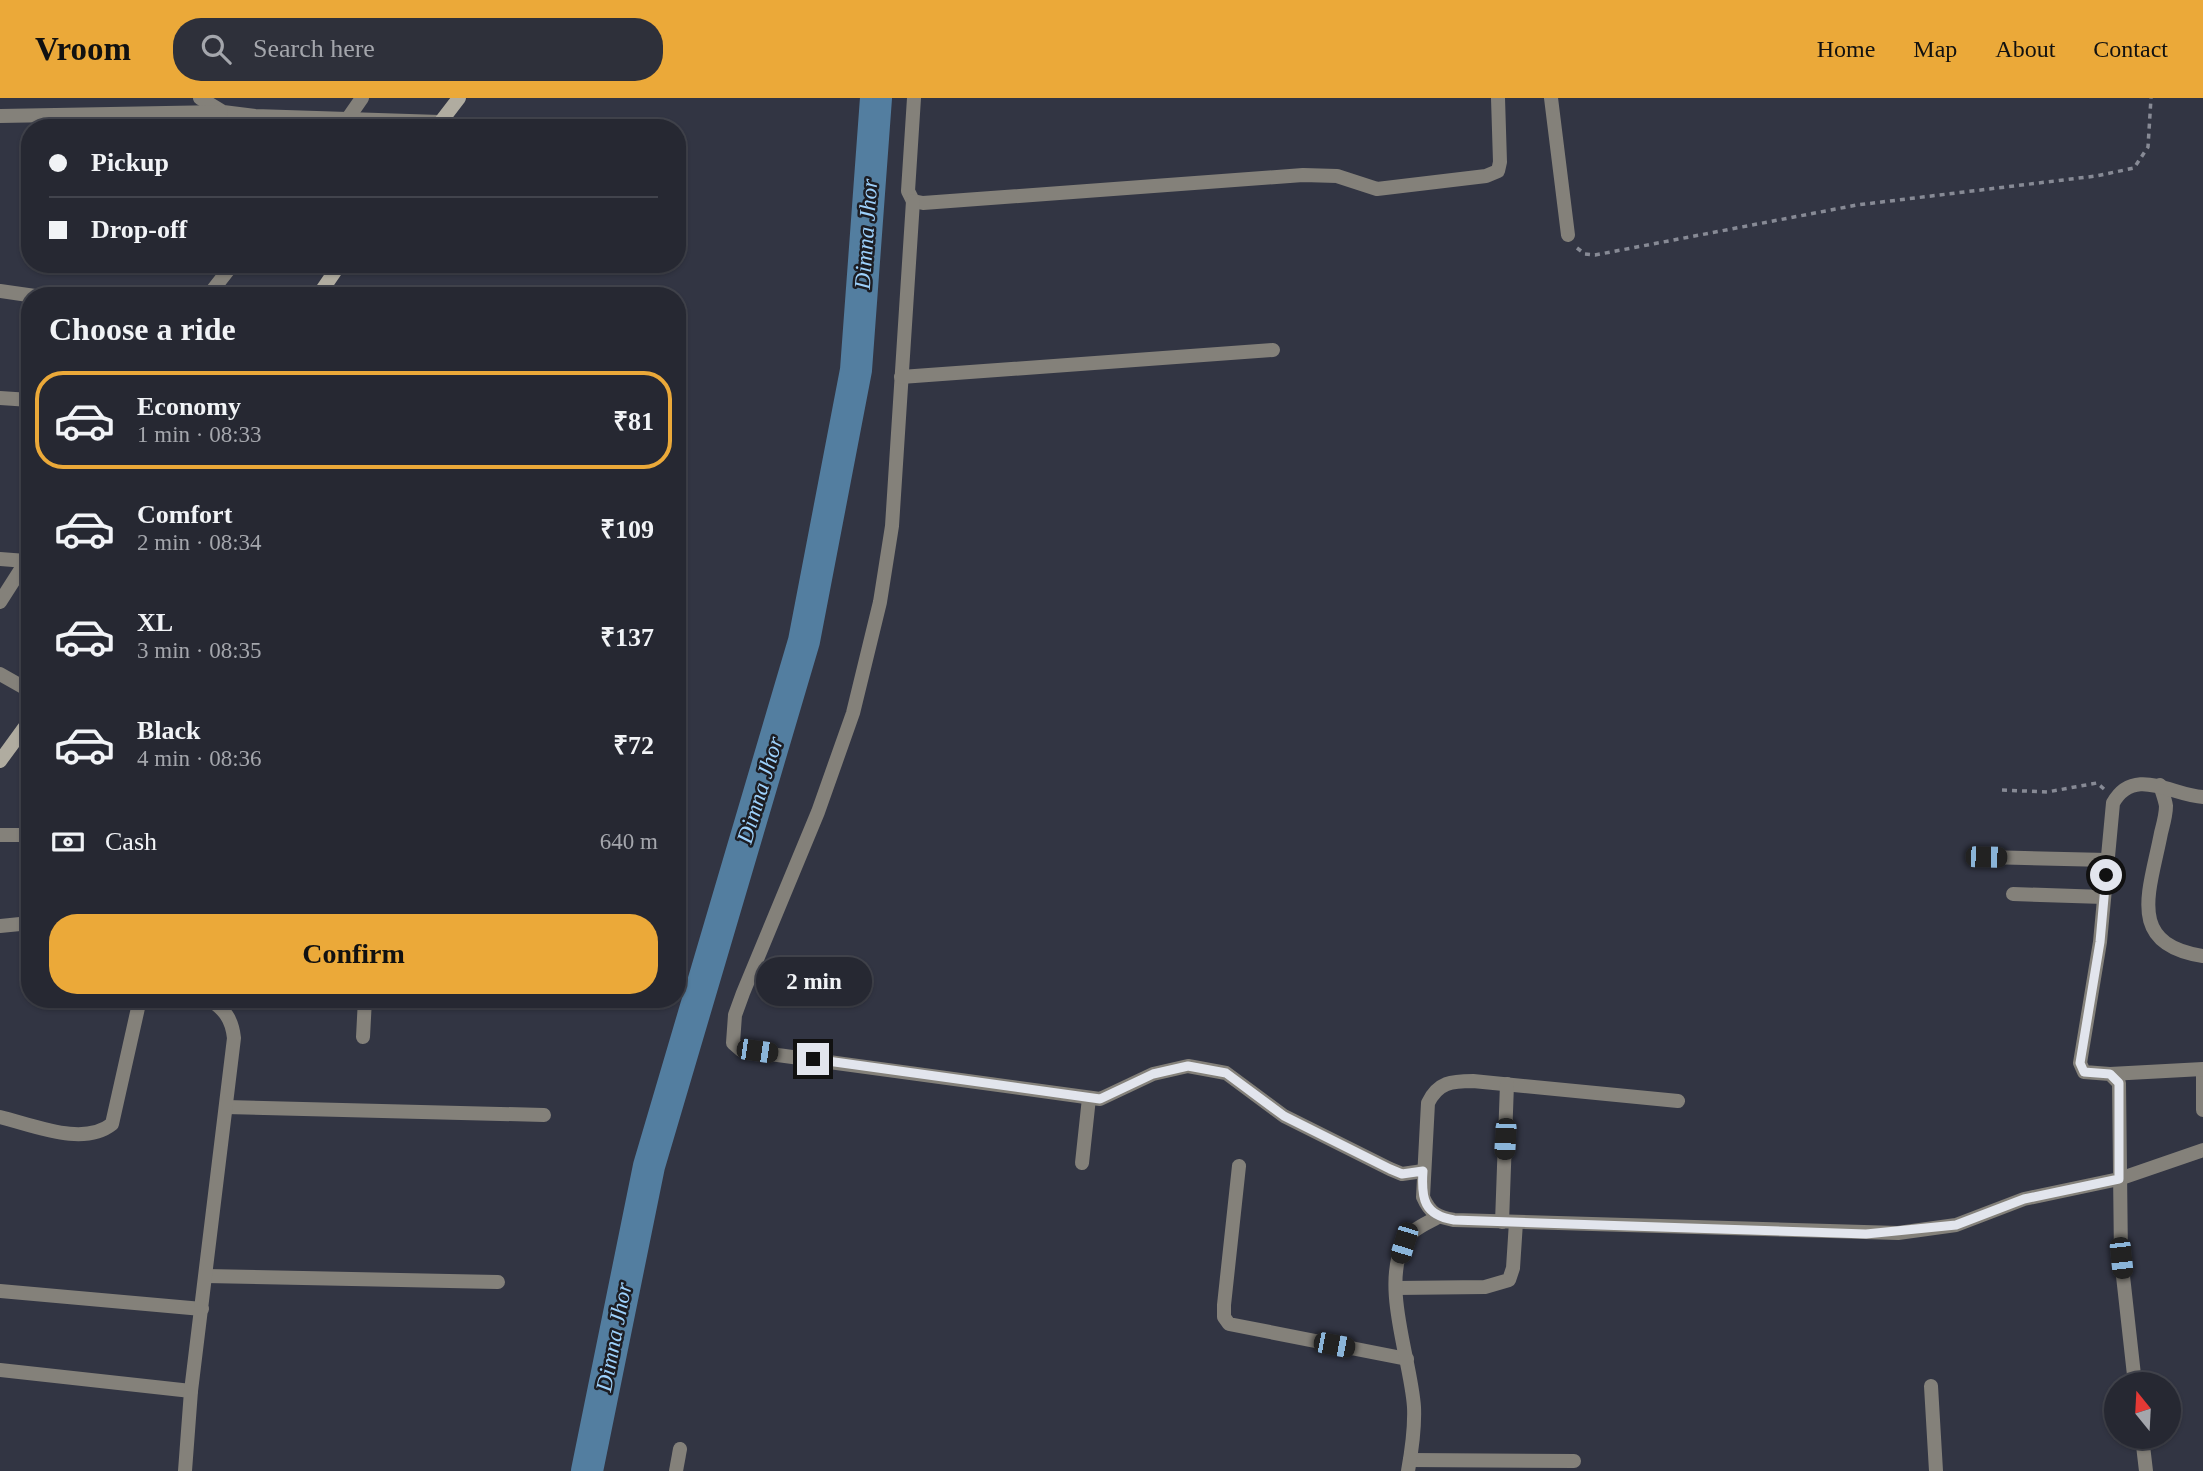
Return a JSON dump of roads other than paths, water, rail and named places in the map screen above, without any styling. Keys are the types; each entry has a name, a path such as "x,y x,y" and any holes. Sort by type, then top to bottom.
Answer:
{"street":[{"path":"200,98 223,112"},
{"path":"347,119 362,98"},
{"path":"443,119 459,98"},
{"path":"914,98 908,191 913,201 888,561 853,713 818,812 743,993 735,1015 733,1043 741,1050 1100,1099 1153,1074 1188,1066 1226,1073 1284,1116 1390,1169 1402,1174 1423,1171"},
{"path":"913,201 923,203 1303,174 1337,176 1377,189 1486,176 1498,170 1500,162 1498,98"},
{"path":"1551,98 1568,234"},
{"path":"0,116 223,112 293,119"},
{"path":"215,287 226,273"},
{"path":"0,292 21,294"},
{"path":"901,377 1273,350"},
{"path":"0,398 21,399"},
{"path":"0,559 21,558"},
{"path":"0,601 21,581"},
{"path":"0,674 21,686"},
{"path":"0,761 7,741 21,728"},
{"path":"2160,785 2166,810 2153,879 2150,924 2154,934 2168,946 2203,956"},
{"path":"2203,797 2190,796 2160,785 2134,786 2121,792 2113,803 2105,897 2080,1063 2084,1072 2110,1074 2203,1071 2203,1110"},
{"path":"0,835 21,835"},
{"path":"1986,857 2107,860"},
{"path":"2013,894 2105,897"},
{"path":"0,926 21,924"},
{"path":"0,1117 87,1136 102,1132 113,1124 139,1008"},
{"path":"185,1471 191,1391 234,1038 232,1022 221,1008"},
{"path":"363,1037 365,1008"},
{"path":"2110,1074 2118,1079 2120,1088 2121,1258 2134,1372"},
{"path":"1438,1217 1429,1209 1423,1197 1423,1171 1428,1103 1433,1092 1443,1084 1455,1081 1507,1084 1678,1101"},
{"path":"1396,1288 1486,1287 1508,1280 1513,1268 1509,1222 1507,1084"},
{"path":"1082,1163 1089,1098"},
{"path":"226,1107 544,1115"},
{"path":"1574,1461 1409,1466 1414,1426 1396,1288 1404,1243 1414,1230 1438,1217 1509,1222 1898,1233 1956,1225 2024,1199 2119,1179 2203,1150"},
{"path":"1239,1166 1224,1305 1224,1317 1229,1324 1407,1359"},
{"path":"206,1276 498,1282"},
{"path":"0,1291 202,1309"},
{"path":"0,1370 191,1391"},
{"path":"1931,1386 1936,1471"},
{"path":"676,1471 680,1449"},
{"path":"2143,1449 2146,1471"}],"waterway":[{"name":"Dimna Jhor","path":"587,1471 649,1166 804,641 856,370 876,98"}]}
